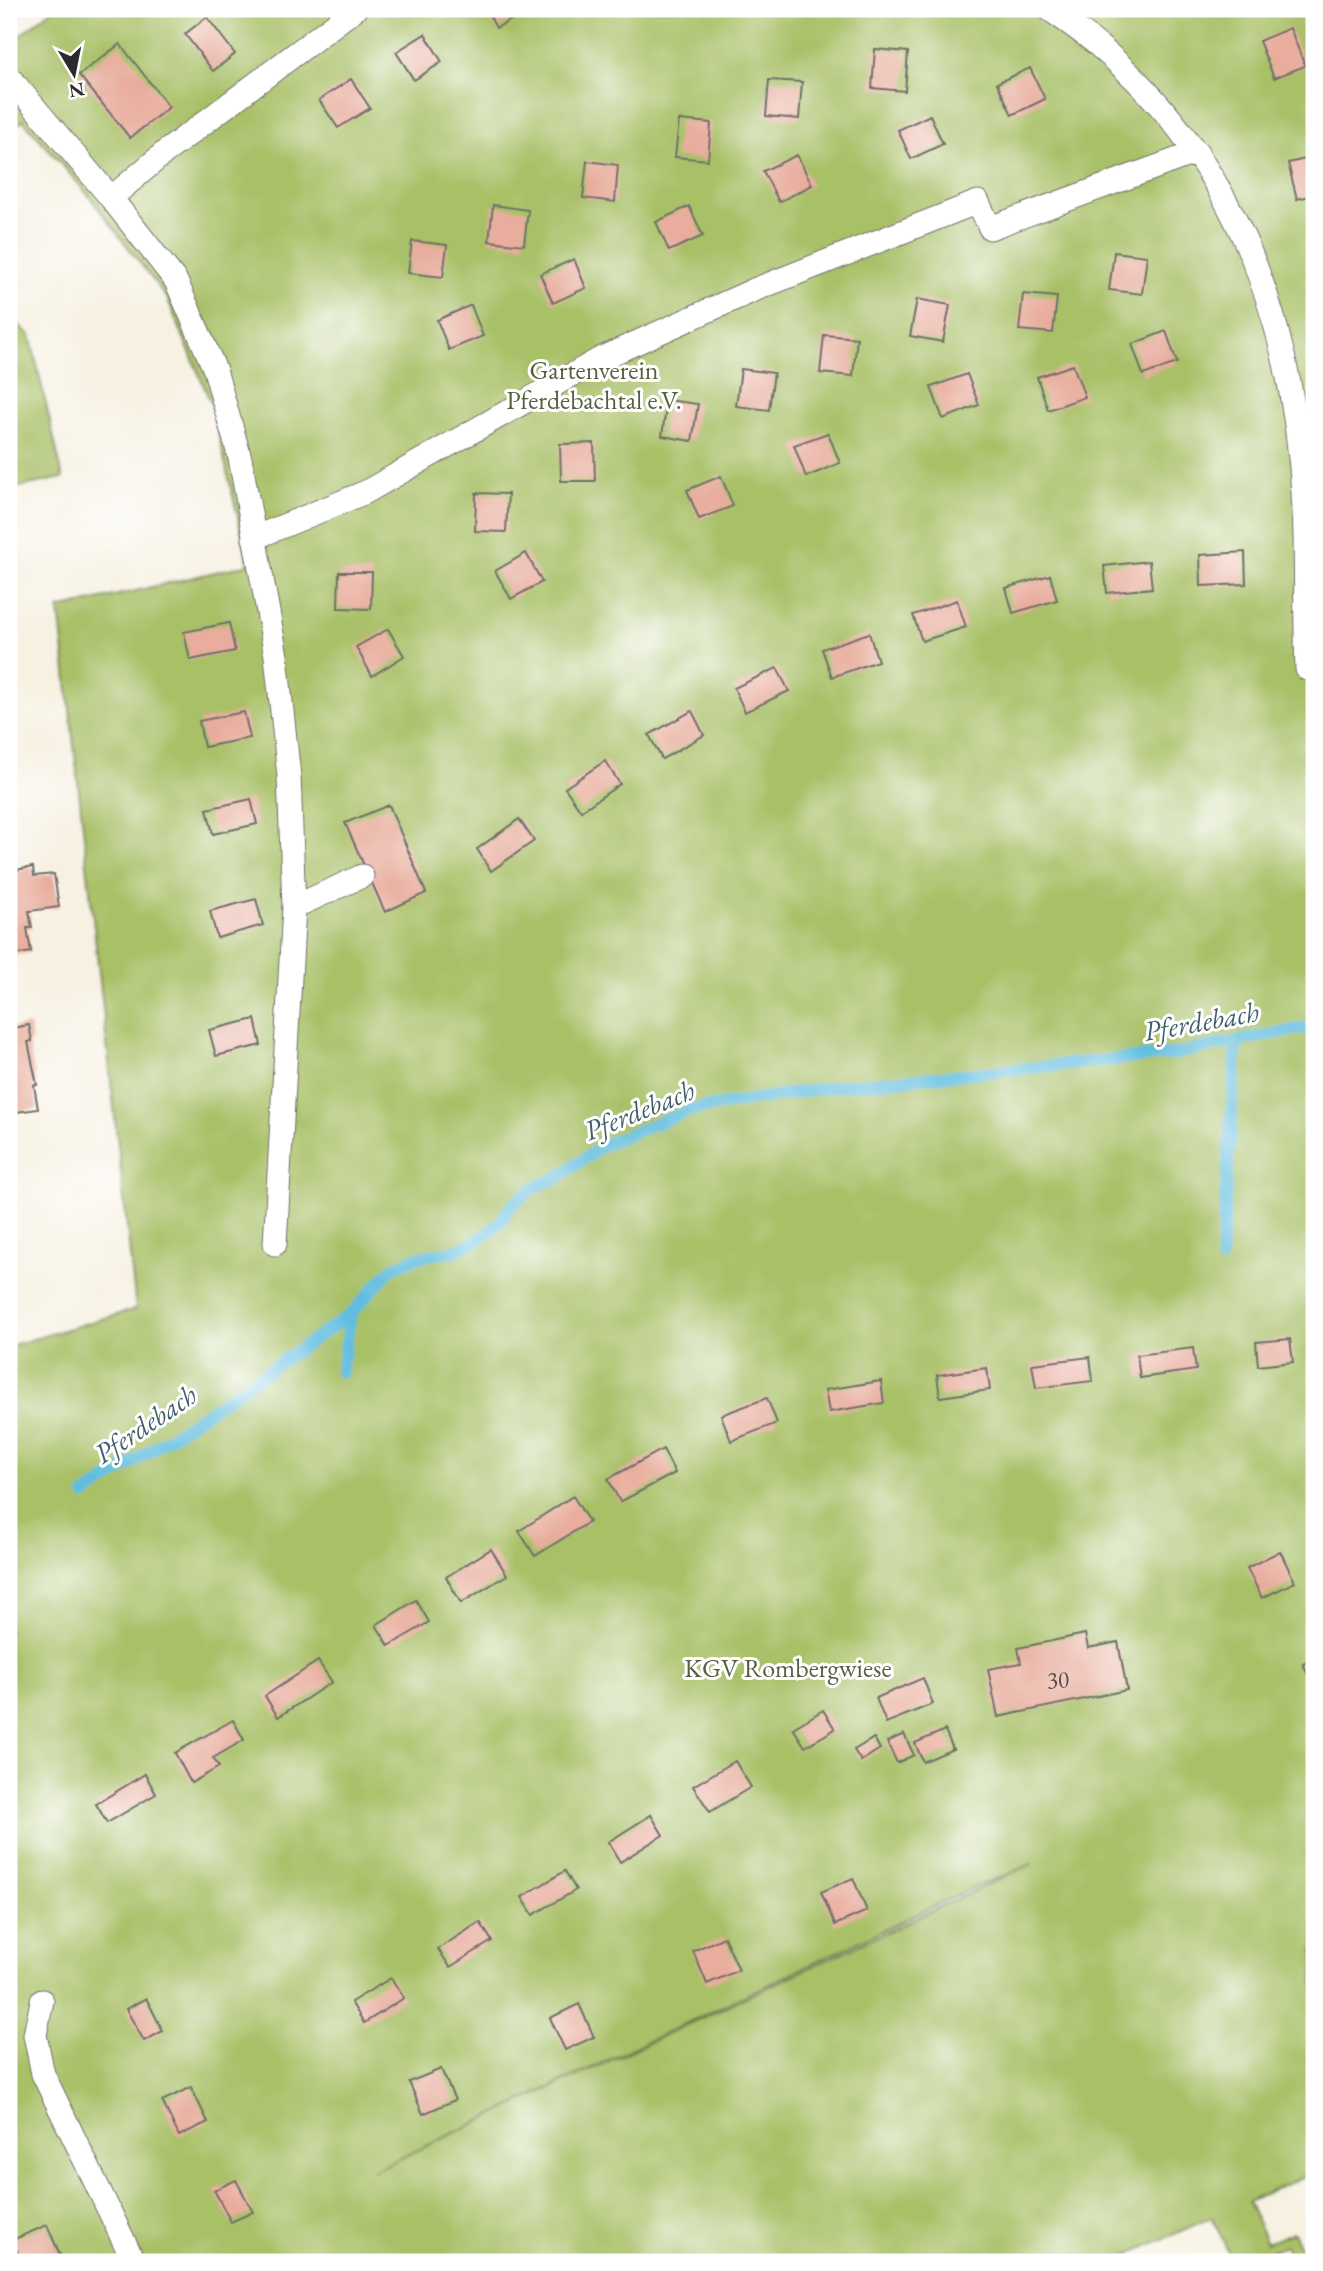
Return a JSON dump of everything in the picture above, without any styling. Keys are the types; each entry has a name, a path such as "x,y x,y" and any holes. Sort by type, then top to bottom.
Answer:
{"lane":[{"path":"111,198 174,145 355,9"},
{"path":"1049,9 1100,47 1144,89 1197,152 1242,230 1277,327 1288,377 1305,536 1307,669"},
{"path":"9,77 111,198 176,281 215,370 240,458 279,683 289,776 294,907 275,1244"},
{"path":"254,538 366,492 600,359 754,290 978,202 990,228 1197,152"},
{"path":"294,907 362,876"},
{"path":"42,2001 35,2035 43,2074 134,2262"}],"green space":[{"path":"53,9 1314,9 1314,2172 1248,2202 1267,2243 1293,2232 1307,2262 1293,2262 1285,2245 1246,2262 1213,2262 1230,2255 1212,2217 1112,2262 9,2262 9,1346 136,1309 59,609 249,564 211,403 168,300 90,197 23,120 9,132 9,44","holes":["1032,1864 373,2171 966,1891"]},
{"path":"9,316 30,335 63,478 9,489"}],"building":[{"path":"486,9 528,9 529,11 496,28"},
{"path":"207,17 235,54 213,71 185,34"},
{"path":"1290,28 1305,66 1274,78 1259,41"},
{"path":"425,34 442,62 414,80 396,52"},
{"path":"120,44 169,107 130,138 79,75"},
{"path":"875,49 908,52 905,91 872,88"},
{"path":"1030,68 1045,99 1012,115 997,83"},
{"path":"351,79 370,108 338,128 319,100"},
{"path":"769,80 802,82 799,119 766,116"},
{"path":"930,115 943,144 911,159 898,130"},
{"path":"679,120 711,123 708,160 675,157"},
{"path":"797,155 812,185 779,202 763,171"},
{"path":"1314,157 1314,195 1297,199 1288,163"},
{"path":"587,161 618,165 615,202 583,198"},
{"path":"493,205 528,210 524,245 489,241"},
{"path":"689,206 703,236 669,251 656,222"},
{"path":"412,241 447,245 443,277 408,273"},
{"path":"1114,252 1147,256 1142,294 1109,290"},
{"path":"574,259 586,288 553,303 540,274"},
{"path":"1023,294 1057,297 1053,333 1019,330"},
{"path":"917,299 950,305 943,342 910,336"},
{"path":"471,305 483,336 449,350 437,320"},
{"path":"1166,331 1177,363 1143,375 1132,344"},
{"path":"824,335 857,338 853,376 820,373"},
{"path":"1073,365 1085,397 1048,410 1037,377"},
{"path":"741,369 774,373 769,410 736,406"},
{"path":"967,374 979,405 943,419 931,387"},
{"path":"667,400 698,404 692,441 662,436"},
{"path":"828,433 840,463 806,477 794,445"},
{"path":"594,443 595,481 561,481 560,444"},
{"path":"721,476 733,506 699,519 687,490"},
{"path":"476,493 508,494 506,532 475,531"},
{"path":"1245,552 1246,584 1201,586 1200,555"},
{"path":"526,553 542,582 511,599 495,571"},
{"path":"1149,561 1152,588 1107,593 1104,566"},
{"path":"339,572 372,572 371,609 338,608"},
{"path":"1050,575 1057,600 1013,613 1006,588"},
{"path":"957,600 966,627 922,641 913,615"},
{"path":"229,623 235,651 190,660 184,632"},
{"path":"388,629 404,656 372,676 356,647"},
{"path":"869,633 878,661 832,677 822,649"},
{"path":"777,668 789,691 745,712 734,688"},
{"path":"692,711 704,735 662,759 649,735"},
{"path":"244,712 250,738 204,747 199,721"},
{"path":"605,761 620,784 581,811 565,788"},
{"path":"251,799 257,824 213,834 207,809"},
{"path":"389,805 426,893 385,912 345,823"},
{"path":"519,819 534,841 491,871 477,849"},
{"path":"33,867 34,876 54,874 59,907 29,911 32,928 27,928 31,952 9,956 9,871"},
{"path":"256,899 263,925 217,938 210,911"},
{"path":"9,1009 13,1028 29,1025 32,1041 28,1042 37,1085 34,1085 38,1109 9,1113"},
{"path":"255,1019 261,1045 216,1056 209,1030"},
{"path":"1290,1339 1293,1362 1258,1366 1256,1342"},
{"path":"1193,1348 1196,1370 1140,1378 1137,1355"},
{"path":"1090,1357 1093,1381 1036,1388 1032,1364"},
{"path":"987,1368 990,1390 940,1397 937,1375"},
{"path":"881,1381 884,1403 829,1412 825,1390"},
{"path":"767,1398 777,1423 731,1441 721,1415"},
{"path":"663,1449 675,1473 620,1502 608,1479"},
{"path":"573,1496 589,1522 535,1556 519,1531"},
{"path":"491,1549 507,1575 461,1603 446,1577"},
{"path":"1280,1551 1295,1582 1262,1598 1247,1568"},
{"path":"416,1600 429,1622 389,1646 376,1625"},
{"path":"1085,1634 1088,1648 1118,1642 1127,1690 998,1717 988,1669 1021,1663 1018,1648"},
{"path":"1314,1659 1314,1688 1303,1664"},
{"path":"318,1661 332,1682 278,1717 265,1696"},
{"path":"923,1678 933,1704 886,1723 876,1698"},
{"path":"823,1710 835,1729 805,1747 793,1728"},
{"path":"233,1720 244,1740 213,1758 219,1767 191,1783 175,1753"},
{"path":"945,1730 953,1749 923,1762 915,1743"},
{"path":"904,1734 914,1755 897,1763 887,1742"},
{"path":"874,1738 880,1749 861,1761 854,1750"},
{"path":"735,1761 751,1787 710,1812 693,1786"},
{"path":"145,1774 156,1794 107,1823 96,1804"},
{"path":"651,1815 663,1835 620,1862 608,1842"},
{"path":"565,1871 576,1890 533,1915 522,1897"},
{"path":"853,1878 867,1911 835,1925 821,1892"},
{"path":"480,1922 492,1941 450,1967 438,1949"},
{"path":"724,1937 739,1970 707,1984 693,1951"},
{"path":"391,1978 404,1998 364,2023 351,2002"},
{"path":"146,1998 163,2031 144,2041 126,2009"},
{"path":"579,2004 594,2037 565,2050 550,2018"},
{"path":"441,2069 455,2100 423,2114 409,2082"},
{"path":"191,2087 208,2122 179,2136 162,2101"},
{"path":"236,2180 253,2212 231,2222 214,2190"},
{"path":"47,2225 60,2255 43,2262 22,2262 12,2240"}],"waterway":[{"name":"Pferdebach","path":"85,1495 351,1314 392,1268 418,1257 454,1251 474,1242 499,1224 511,1206 533,1188 557,1178 605,1144 690,1110 838,1086 1174,1054 1314,1026"},
{"path":"1221,1259 1237,1041"},
{"path":"341,1372 351,1314"}],"park label":[{"name":"Gartenverein Pferdebachtal e.V.","path":"594,385"},
{"name":"KGV Rombergwiese","path":"788,1668"}]}
